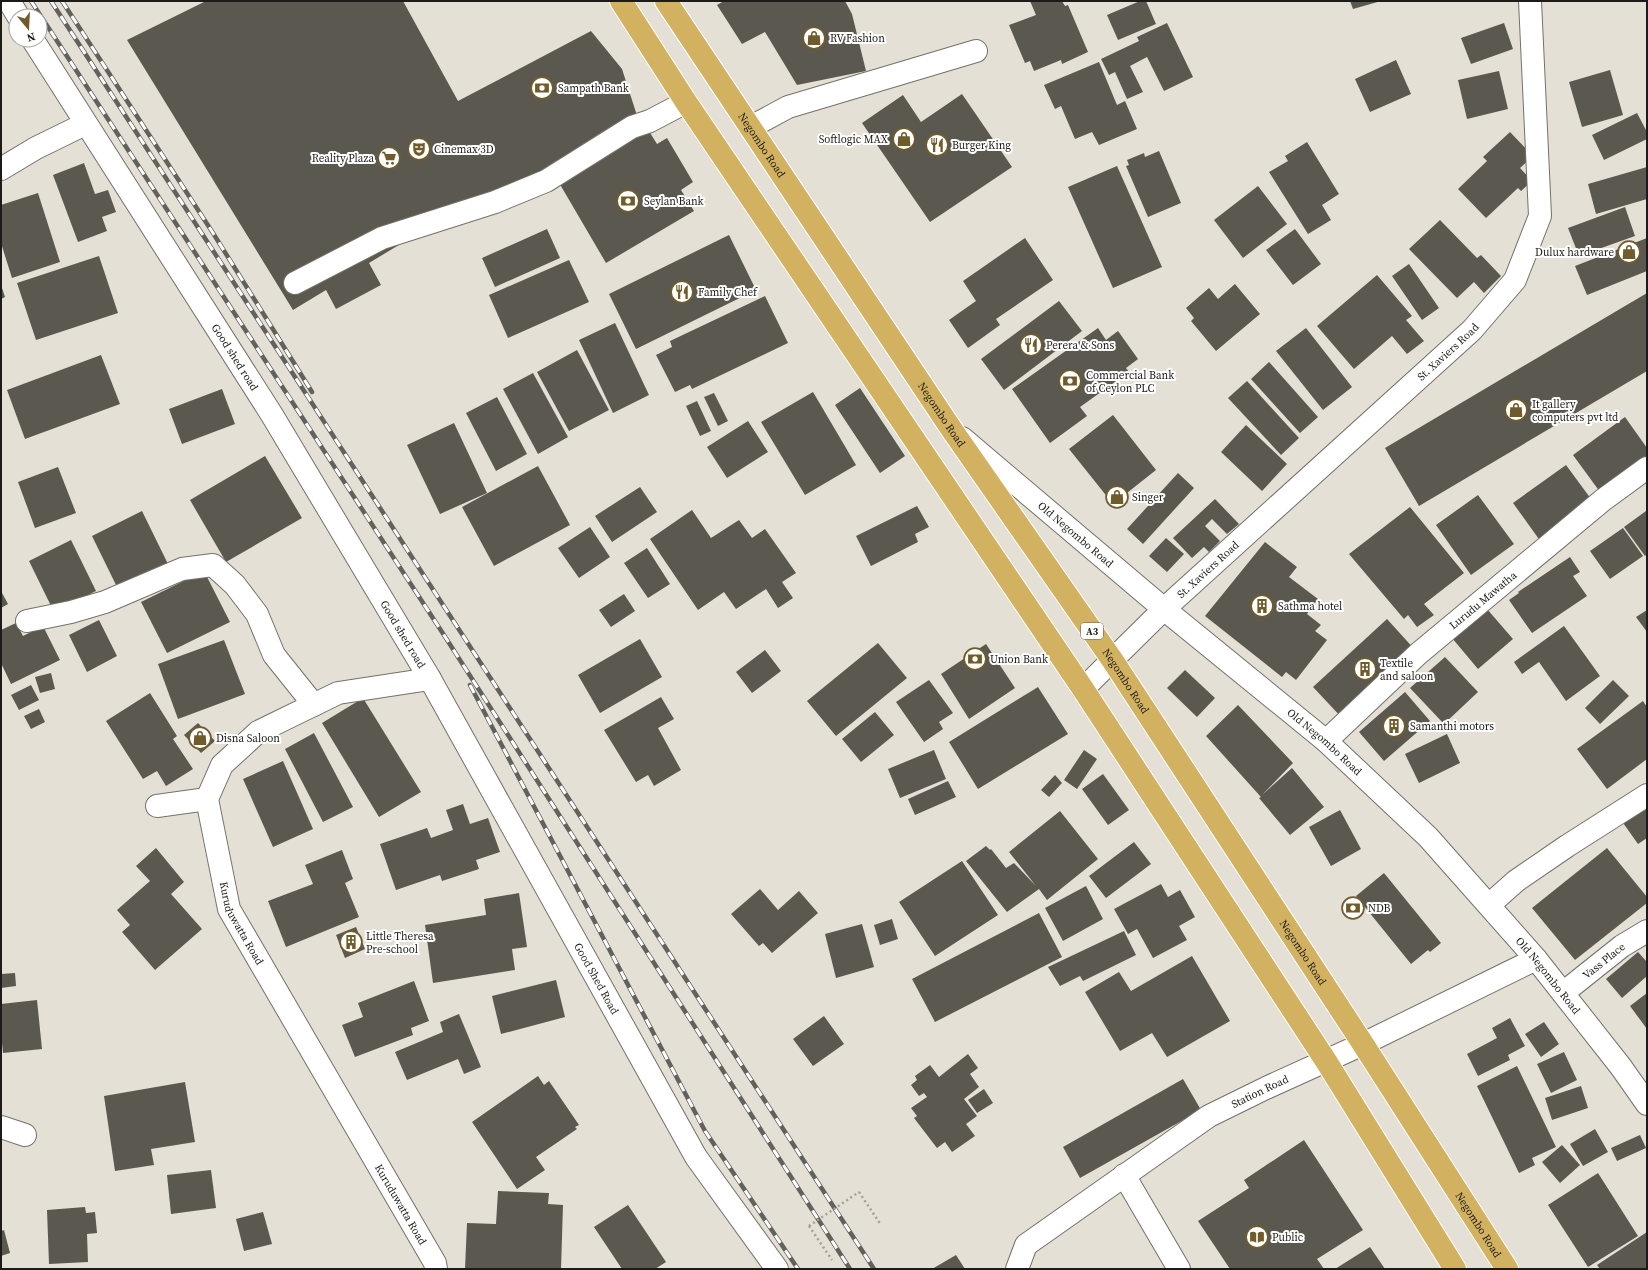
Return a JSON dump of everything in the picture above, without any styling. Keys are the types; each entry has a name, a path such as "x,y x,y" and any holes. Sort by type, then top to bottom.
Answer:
{"highway":[{"path":"621,1 686,102 1082,690 1326,1061 1455,1269"},
{"name":"Negombo Road","path":"666,1 952,430 1113,661 1364,1044 1507,1269"}],"street":[{"name":"St. Xaviers Road","path":"1082,690 1164,609 1472,330 1515,280 1540,216 1530,1"},
{"name":"Good shed road","path":"38,48 272,415 430,678"},
{"path":"751,127 788,107 976,51"},
{"path":"295,283 382,238 488,205 546,181 632,127 650,121 686,102"},
{"path":"1,170 36,148 85,124"},
{"name":"Old Negombo Road","path":"952,430 1164,609 1326,741 1428,837 1536,959 1621,1067 1647,1104"},
{"name":"Lurudu Mawatha","path":"1326,741 1418,654 1603,500 1647,468"},
{"path":"27,620 71,612 105,602 182,569 213,565 235,585 257,614 274,655 314,705"},
{"path":"157,806 207,799 222,766 258,732 338,693 430,678"},
{"name":"Good Shed Road","path":"430,678 696,1157 777,1269"},
{"path":"1489,905 1516,881 1567,846 1647,795"},
{"name":"Kuruduwatta Road","path":"207,799 229,909 431,1256 436,1269"},
{"name":"Vass Place","path":"1563,993 1622,946 1647,931"},
{"name":"Station Road","path":"1017,1269 1026,1245 1209,1116 1266,1088 1364,1044 1536,959"},
{"path":"1,1127 25,1135"},
{"path":"1124,1175 1179,1269"}],"path":[{"path":"832,1260 809,1226 858,1192 881,1225"}],"building":[{"name":"Reality Plaza","path":"206,1 403,1 458,101 591,31 622,69 641,128 513,189 480,196 369,263 381,285 336,309 326,290 293,310 127,40"},
{"name":"RV Fashion","path":"724,1 845,1 852,14 866,71 797,85 765,32 742,44 717,5"},
{"path":"1030,1 1062,1 1065,6 1068,5 1088,52 1062,64 1061,60 1034,71 1030,61 1025,63 1009,25 1036,15"},
{"path":"1140,1 1146,1 1156,24 1118,40 1107,15"},
{"path":"1350,1 1381,1 1353,9"},
{"path":"1167,23 1193,77 1164,91 1147,57 1130,66 1143,92 1127,99 1115,72 1109,75 1101,59 1139,41 1137,37"},
{"path":"1504,23 1513,49 1471,64 1461,38"},
{"path":"1396,60 1411,94 1370,112 1355,79"},
{"path":"1099,62 1117,105 1125,101 1137,129 1099,145 1092,132 1075,139 1061,106 1055,109 1044,85"},
{"path":"1610,70 1623,115 1582,127 1569,82"},
{"path":"1499,71 1508,109 1467,119 1458,80"},
{"name":"Burger King","path":"962,94 1012,167 930,222 862,123 903,95 921,122"},
{"path":"1637,113 1647,132 1647,139 1604,160 1592,135"},
{"name":"Seylan Bank","path":"647,128 657,144 667,138 693,182 681,190 694,211 606,263 558,181"},
{"path":"1510,132 1533,156 1520,168 1532,181 1521,191 1518,188 1486,218 1458,189 1487,161 1483,157"},
{"path":"1307,142 1339,194 1322,205 1331,220 1308,234 1269,172 1288,161 1285,156"},
{"path":"1159,151 1181,203 1148,217 1126,166 1129,165 1127,160 1144,153 1145,157"},
{"path":"84,163 95,194 108,190 116,212 102,217 107,231 78,242 53,175"},
{"path":"1117,166 1162,267 1113,288 1068,187"},
{"path":"1647,167 1647,199 1596,214 1588,184"},
{"path":"1258,186 1287,224 1243,258 1214,220"},
{"path":"38,193 60,262 12,278 1,243 1,205"},
{"path":"1625,207 1635,236 1579,256 1568,228"},
{"path":"1440,220 1477,258 1481,255 1501,276 1484,293 1474,282 1457,298 1409,249"},
{"path":"547,229 560,258 495,287 482,258"},
{"path":"1295,229 1321,264 1293,285 1266,250"},
{"name":"Family Chef","path":"729,235 756,290 636,349 609,294"},
{"path":"1025,238 1053,280 996,319 1000,325 968,348 949,320 976,301 963,281"},
{"name":"Dulux hardware","path":"1647,238 1647,271 1587,295 1575,266"},
{"path":"99,256 118,313 36,340 17,283"},
{"path":"569,260 589,302 508,338 489,295"},
{"path":"1409,264 1439,308 1422,320 1392,276"},
{"path":"1377,275 1412,316 1406,320 1424,341 1407,354 1392,336 1354,369 1317,326"},
{"path":"1235,284 1260,314 1216,351 1191,321 1194,318 1186,308 1209,288 1218,299"},
{"path":"1,285 5,297 1,299"},
{"name":"It gallery computers pvt ltd","path":"1647,293 1647,371 1419,506 1385,448"},
{"path":"765,296 788,343 692,389 690,385 675,392 656,355 672,347 670,341"},
{"name":"Perera & Sons","path":"1059,301 1082,331 1004,390 981,359"},
{"path":"615,323 649,395 613,413 579,340"},
{"name":"Commercial Bank of Ceylon PLC","path":"1098,328 1106,340 1118,331 1138,359 1126,368 1129,372 1080,407 1087,416 1050,443 1012,389"},
{"path":"1306,328 1352,387 1323,410 1276,351"},
{"path":"577,350 609,410 569,431 537,372"},
{"path":"101,355 120,404 25,439 7,390"},
{"path":"1269,362 1318,417 1300,433 1251,379"},
{"path":"533,373 568,437 538,454 503,389"},
{"path":"1247,381 1299,438 1281,455 1228,398"},
{"path":"860,388 905,456 880,473 835,405"},
{"path":"222,389 235,424 182,444 169,409"},
{"path":"813,392 856,465 805,495 761,422"},
{"path":"714,393 728,421 718,426 704,397"},
{"path":"497,397 527,454 496,471 466,413"},
{"path":"697,401 711,431 700,436 686,406"},
{"path":"1113,415 1156,470 1113,504 1069,449"},
{"path":"1625,417 1647,448 1647,458 1600,492 1573,455"},
{"path":"748,421 768,452 727,478 707,447"},
{"path":"454,423 487,493 440,514 407,445"},
{"path":"1246,425 1287,464 1262,491 1221,452"},
{"path":"265,456 302,518 226,562 190,500"},
{"path":"1566,465 1594,503 1541,542 1513,503"},
{"path":"538,466 570,525 494,566 462,507"},
{"path":"58,467 76,513 35,528 18,482"},
{"path":"1178,473 1194,488 1143,544 1127,529"},
{"path":"640,487 657,512 612,542 595,516"},
{"path":"1478,495 1514,544 1471,575 1436,525"},
{"path":"1215,499 1239,524 1227,534 1212,519 1205,526 1220,541 1209,552 1204,547 1192,558 1173,538"},
{"path":"917,506 929,527 915,534 918,542 871,566 856,536"},
{"path":"1410,507 1464,573 1424,604 1434,615 1417,627 1408,615 1404,619 1349,554"},
{"path":"692,510 711,538 739,520 752,538 765,529 796,573 782,582 793,598 778,608 766,589 736,609 724,592 698,610 650,539"},
{"path":"142,511 168,564 118,589 92,536"},
{"path":"1646,511 1647,554 1645,556 1624,527"},
{"path":"590,527 610,557 579,578 558,548"},
{"path":"1623,528 1643,556 1610,579 1590,551"},
{"path":"1166,538 1184,554 1167,572 1149,556"},
{"path":"71,540 96,591 54,612 29,561"},
{"name":"Sathma hotel","path":"1265,542 1297,567 1289,577 1318,599 1307,614 1321,625 1315,631 1327,640 1296,680 1286,672 1282,677 1205,616"},
{"path":"647,548 670,584 648,598 624,563"},
{"path":"1570,557 1580,572 1573,576 1587,596 1532,633 1509,600 1519,593 1518,592"},
{"path":"204,571 230,622 167,653 141,602"},
{"path":"1,591 8,604 1,608"},
{"path":"624,594 635,611 611,627 599,610"},
{"path":"1487,609 1513,639 1478,669 1452,638"},
{"path":"1647,610 1647,632 1636,617"},
{"name":"Textile and saloon","path":"1387,619 1416,651 1343,719 1313,687"},
{"path":"99,620 117,656 87,672 69,635"},
{"path":"16,623 23,636 43,626 60,660 11,684 1,663 1,630"},
{"path":"1564,626 1600,676 1566,701 1539,662 1522,674 1514,662"},
{"path":"640,639 662,677 600,713 578,675"},
{"path":"224,640 245,694 178,719 158,664"},
{"path":"878,643 907,678 836,736 807,701"},
{"path":"986,644 1015,688 969,719 941,674"},
{"path":"765,650 781,671 752,693 736,672"},
{"name":"Samanthi motors","path":"1445,657 1478,692 1444,724 1410,688"},
{"path":"1185,670 1215,698 1197,717 1167,688"},
{"path":"51,673 55,689 40,693 35,677"},
{"path":"929,680 953,713 939,722 943,729 924,742 896,702"},
{"path":"1613,680 1629,696 1600,724 1585,708"},
{"path":"31,685 39,700 19,710 11,695"},
{"path":"1038,687 1068,734 978,789 949,742"},
{"name":"Samanthi motors","path":"1405,692 1430,721 1384,761 1359,732"},
{"path":"150,693 177,736 173,739 193,769 166,786 157,771 143,779 106,721"},
{"path":"661,697 674,719 658,728 681,770 654,786 648,775 636,782 604,730"},
{"path":"363,698 421,792 379,817 322,723"},
{"path":"1643,701 1647,707 1647,759 1607,789 1577,749"},
{"path":"1238,705 1293,763 1262,795 1292,768 1324,807 1290,835 1259,798 1261,797 1206,736"},
{"path":"39,709 45,722 31,729 24,716"},
{"path":"875,712 894,735 861,762 842,739"},
{"name":"Disna Saloon","path":"198,723 215,741 201,753 184,735"},
{"path":"314,733 353,807 323,822 285,749"},
{"path":"1447,734 1460,763 1419,783 1405,754"},
{"path":"934,750 946,779 900,798 888,769"},
{"path":"1084,750 1097,759 1077,789 1064,780"},
{"path":"283,761 313,829 273,847 243,779"},
{"path":"1103,774 1129,810 1108,825 1082,789"},
{"path":"1055,775 1062,783 1049,797 1041,790"},
{"path":"948,781 956,797 915,815 908,799"},
{"path":"1647,802 1647,838 1638,844 1621,820"},
{"path":"463,804 470,824 488,818 500,852 476,860 479,869 442,881 440,875 396,890 380,844 427,828 431,838 453,830 446,810"},
{"path":"1340,810 1361,849 1331,866 1309,827"},
{"path":"1060,811 1098,859 1047,900 1039,889 1007,912 966,861 986,846 990,850 991,849 1006,868 1014,863 1036,886 1009,852"},
{"path":"1134,842 1151,864 1106,898 1089,876"},
{"path":"156,848 184,882 171,894 202,929 155,970 122,932 130,925 117,910 150,881 136,866"},
{"path":"1607,848 1647,897 1647,903 1575,960 1532,908"},
{"path":"342,850 353,879 345,883 359,917 286,947 268,901 313,884 305,865"},
{"path":"962,861 998,915 935,956 899,902"},
{"path":"1384,873 1441,943 1430,952 1428,950 1411,964 1356,896"},
{"path":"1161,884 1168,897 1180,890 1195,917 1179,926 1187,940 1153,958 1137,929 1128,934 1114,909"},
{"path":"1086,886 1103,919 1063,941 1045,908"},
{"path":"760,889 778,910 799,891 818,913 772,953 763,943 759,946 731,914"},
{"path":"519,893 527,947 512,949 515,970 433,983 425,925 486,915 484,899"},
{"path":"1039,913 1062,957 935,1022 912,979"},
{"path":"892,919 898,939 880,945 874,925"},
{"path":"862,924 874,967 836,978 825,934"},
{"name":"Little Theresa Pre-school","path":"356,927 365,949 345,958 336,935"},
{"path":"1124,931 1136,955 1083,981 1080,976 1060,986 1048,967"},
{"path":"1638,952 1647,962 1647,976 1622,998 1606,979"},
{"path":"1192,956 1230,1021 1167,1057 1152,1033 1120,1051 1085,992 1119,972 1131,991"},
{"path":"15,973 16,986 1,988 1,974"},
{"path":"556,980 565,1017 501,1034 492,996"},
{"path":"414,981 429,1021 411,1028 413,1035 355,1057 342,1025 363,1017 358,1003"},
{"path":"1647,993 1647,1029 1630,1006"},
{"path":"37,1000 42,1049 3,1053 1,1004"},
{"path":"459,1014 481,1067 464,1074 458,1059 407,1080 395,1052 443,1032 440,1022"},
{"path":"824,1016 844,1044 813,1066 793,1039"},
{"path":"1510,1018 1525,1046 1508,1055 1510,1060 1478,1076 1467,1054 1497,1038 1492,1028"},
{"path":"1544,1022 1559,1044 1541,1057 1525,1034"},
{"path":"1564,1052 1577,1080 1551,1093 1537,1064"},
{"path":"968,1054 978,1068 970,1074 979,1087 964,1099 977,1116 966,1124 975,1136 952,1152 945,1142 937,1148 914,1118 917,1116 911,1108 927,1097 924,1093 919,1096 911,1085 917,1080 915,1076 930,1065 939,1077"},
{"path":"1517,1066 1556,1147 1532,1158 1535,1165 1519,1173 1477,1086"},
{"path":"538,1076 544,1085 549,1081 579,1125 575,1127 577,1129 536,1157 545,1170 517,1189 472,1122"},
{"path":"1183,1079 1201,1110 1080,1178 1063,1147"},
{"path":"185,1082 195,1142 151,1149 154,1165 115,1171 104,1096"},
{"path":"1581,1086 1588,1108 1552,1120 1545,1098"},
{"path":"984,1089 993,1103 977,1113 968,1100"},
{"path":"1595,1129 1608,1152 1583,1166 1570,1144"},
{"path":"1640,1135 1646,1148 1617,1161 1611,1148"},
{"path":"1304,1140 1363,1230 1317,1259 1324,1269 1230,1269 1198,1221 1249,1188 1244,1180"},
{"path":"1562,1145 1580,1165 1560,1183 1542,1162"},
{"path":"211,1170 216,1208 171,1214 167,1175"},
{"path":"1598,1173 1638,1236 1588,1267 1548,1205"},
{"path":"498,1191 549,1193 548,1204 563,1205 561,1269 465,1269 467,1223 496,1224"},
{"path":"628,1205 666,1262 655,1269 622,1269 594,1227"},
{"path":"85,1207 86,1213 95,1212 97,1233 87,1234 88,1262 49,1264 47,1210"},
{"path":"263,1212 272,1244 244,1251 236,1219"},
{"path":"4,1230 10,1253 1,1256 1,1231"},
{"path":"1647,1232 1647,1269 1600,1269 1597,1265"},
{"path":"1370,1247 1385,1269 1335,1269"},
{"path":"956,1255 965,1269 932,1269"}],"railway":[{"path":"31,1 442,632 850,1269"},
{"path":"51,1 874,1269"},
{"path":"62,1 213,233 312,392"},
{"path":"470,685 705,1131 798,1269"}],"place":[{"name":"RV Fashion","path":"814,38"},
{"name":"Sampath Bank","path":"542,88"},
{"name":"Softlogic MAX","path":"904,139"},
{"name":"Burger King","path":"937,145"},
{"name":"Cinemax 3D","path":"419,149"},
{"name":"Reality Plaza","path":"389,158"},
{"name":"Seylan Bank","path":"628,201"},
{"name":"Dulux hardware","path":"1629,252"},
{"name":"Family Chef","path":"682,292"},
{"name":"Perera & Sons","path":"1031,345"},
{"name":"Commercial Bank of Ceylon PLC","path":"1070,381"},
{"name":"It gallery computers pvt ltd","path":"1516,410"},
{"name":"Singer","path":"1117,497"},
{"name":"Sathma hotel","path":"1262,606"},
{"name":"Union Bank","path":"975,659"},
{"name":"Textile and saloon","path":"1365,669"},
{"name":"Samanthi motors","path":"1394,726"},
{"name":"Disna Saloon","path":"200,738"},
{"name":"NDB","path":"1353,908"},
{"name":"Little Theresa Pre-school","path":"351,942"},
{"name":"Public","path":"1257,1237"}]}
